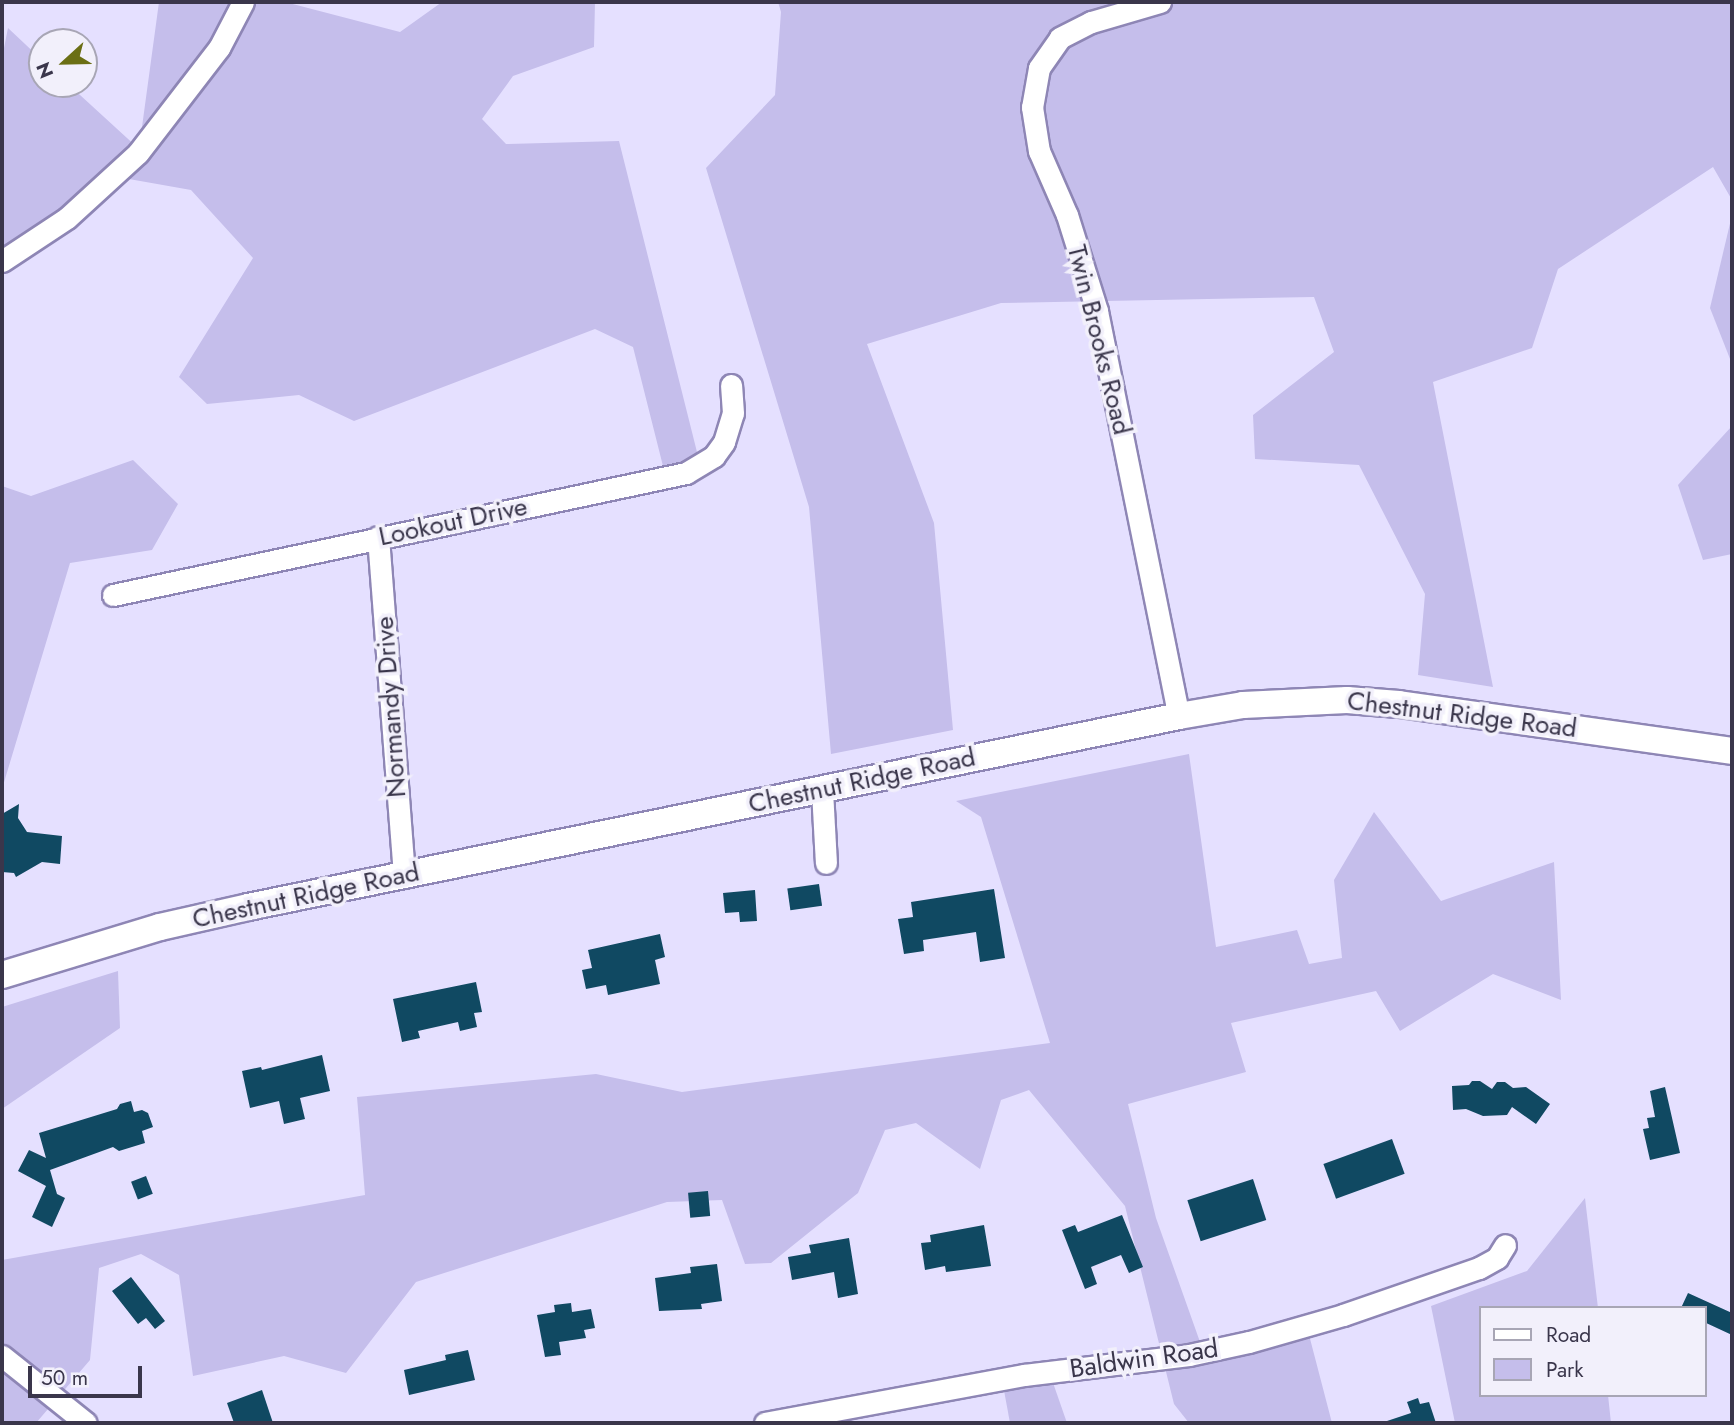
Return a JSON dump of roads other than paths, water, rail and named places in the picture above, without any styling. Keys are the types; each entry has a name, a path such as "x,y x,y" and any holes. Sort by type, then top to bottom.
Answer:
{"main road":[{"name":"Chestnut Ridge Road","path":"2,975 160,927 1179,716 1295,701 1399,704 1732,751"}],"street":[{"path":"2,261 67,218 138,153 219,48 243,2"},
{"name":"Twin Brooks Road","path":"1160,2 1091,22 1060,38 1039,68 1032,107 1039,151 1066,215 1097,311 1179,716"},
{"name":"Lookout Drive","path":"113,595 687,473 714,456 724,442 733,412 731,386"},
{"name":"Normandy Drive","path":"378,537 404,877"},
{"path":"822,790 826,863"},
{"name":"Baldwin Road","path":"765,1423 1024,1375 1189,1355 1249,1342 1343,1315 1479,1268 1497,1258 1505,1245"},
{"path":"2,1356 86,1423"}]}
